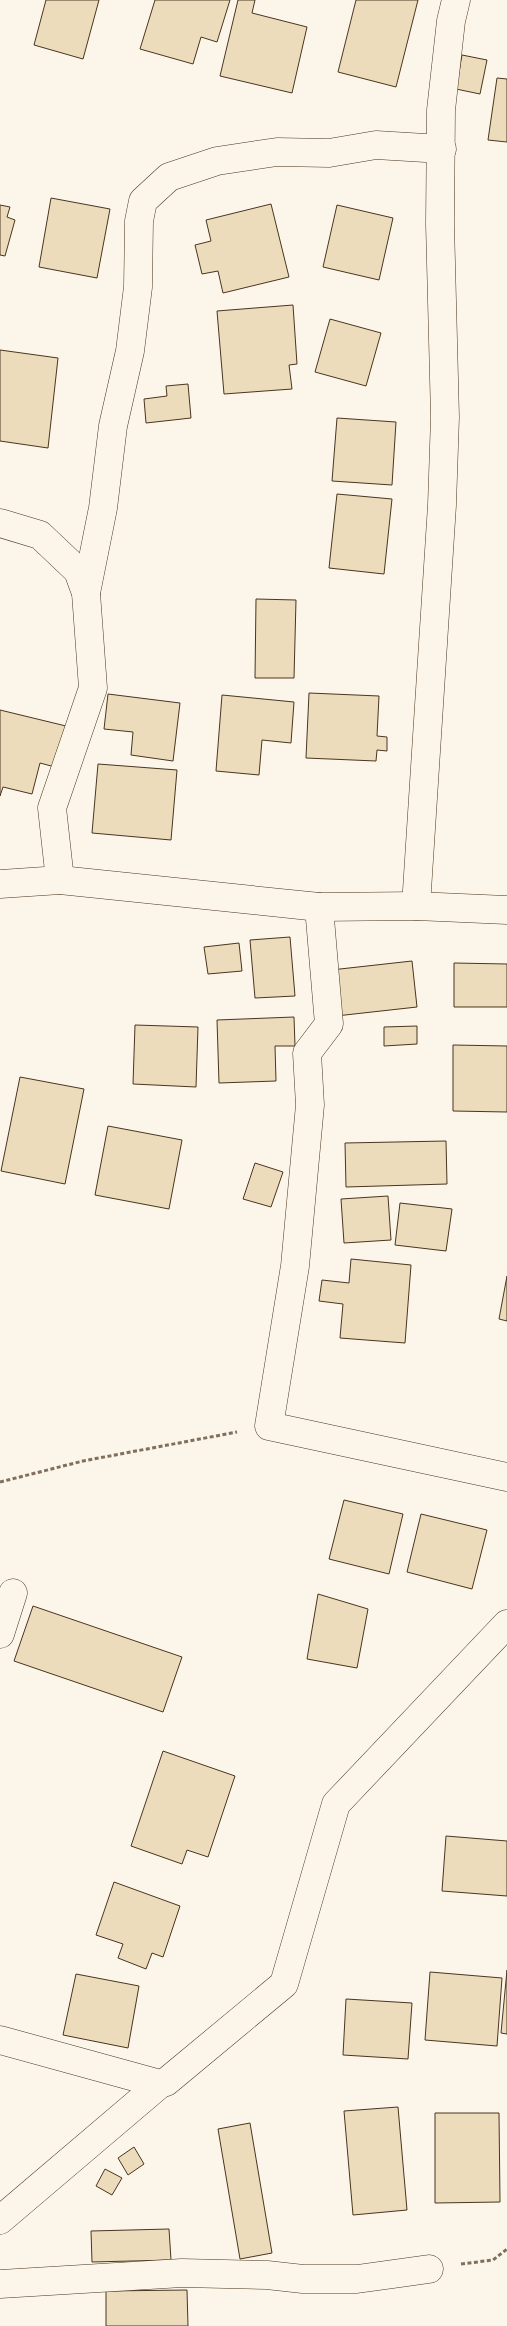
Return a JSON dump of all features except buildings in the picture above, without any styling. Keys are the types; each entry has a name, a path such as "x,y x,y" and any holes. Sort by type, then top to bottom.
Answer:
{"street":[{"path":"416,906 442,495 445,417 440,224 441,110 451,21 456,0"},
{"path":"60,880 52,808 93,688 86,593 102,508 113,426 130,351 138,287 139,222 143,201 169,177 217,161 277,152 328,153 376,146 442,149"},
{"path":"0,523 40,535 78,571 86,593"},
{"path":"0,884 60,880 319,907 416,906 507,910"},
{"path":"319,907 329,1024 307,1053 310,1105 295,1266 269,1426 507,1477"},
{"path":"0,1634 13,1593"},
{"path":"0,2220 160,2084 166,2082 284,1984 336,1804 507,1624"},
{"path":"0,2040 160,2084"},
{"path":"0,2284 182,2273 267,2275 303,2279 358,2279 429,2269"}],"path":[{"path":"0,1482 83,1461 269,1426"},
{"path":"429,2269 493,2260 507,2249"}]}
